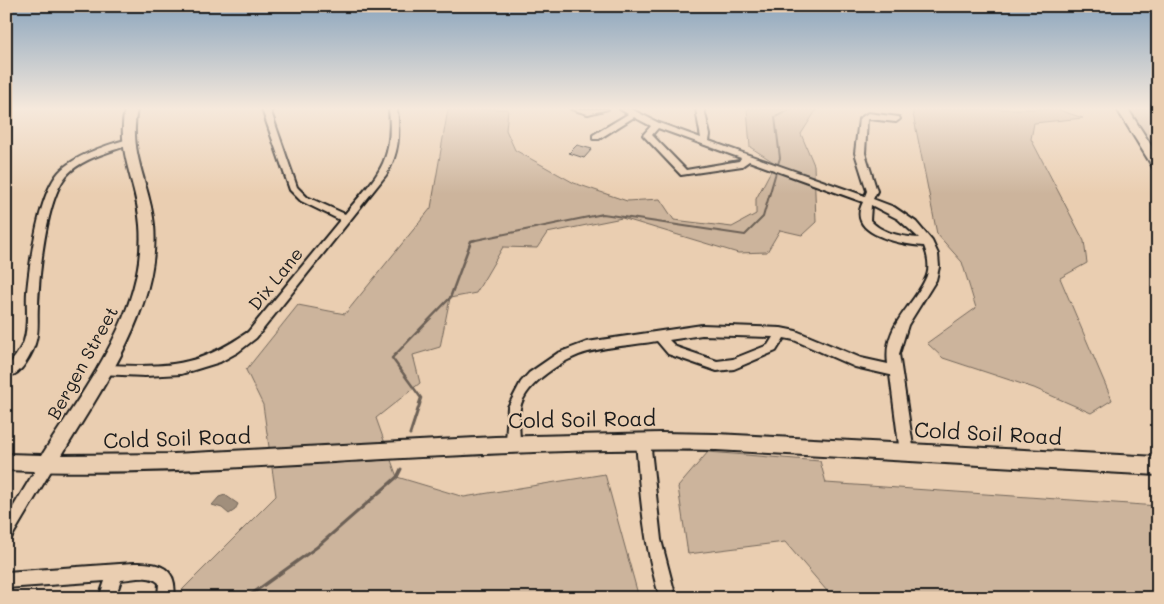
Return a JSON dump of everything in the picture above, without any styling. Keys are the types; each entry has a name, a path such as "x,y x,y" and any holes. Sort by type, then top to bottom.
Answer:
{"street":[{"name":"Bergen Street","path":"6,533 116,348 136,304 147,261 148,224 128,137"},
{"path":"276,137 293,188 304,199 347,219"},
{"name":"Dix Lane","path":"103,370 168,372 199,365 227,353 246,340 261,326 390,162 396,137"},
{"path":"649,137 684,173 742,163 747,157"},
{"path":"690,137 868,200 902,216 917,228 928,242 933,255 934,272 931,280 899,328 893,354 907,452"},
{"path":"704,142 705,137"},
{"path":"861,137 860,153 872,192 864,208 866,223 873,230 909,242 928,242"},
{"path":"1140,137 1158,166"},
{"path":"12,370 22,357 31,336 34,278 38,250 54,186 63,173 78,163 128,142"},
{"path":"514,444 514,406 519,394 534,377 573,352 587,347 702,330 781,333 796,336 859,363 895,371"},
{"path":"659,336 672,352 707,364 727,366 772,348 781,333"},
{"path":"643,440 650,523 656,555 668,598"},
{"name":"Cold Soil Road","path":"6,462 120,465 514,444 643,440 1158,466"},
{"path":"6,580 155,571 163,575 167,582 166,598"},
{"path":"107,598 116,573"}],"shaded area":[{"path":"443,137 509,137 515,150 574,183 627,201 660,199 674,220 732,227 756,214 756,199 775,163 750,147 749,137 802,137 814,165 816,222 802,235 780,230 767,252 738,253 622,218 547,233 537,248 503,247 476,293 450,298 440,347 413,355 420,383 376,418 397,477 464,497 605,474 639,598 179,598 183,589 276,496 263,405 246,370 298,305 345,314 431,208"},
{"path":"918,137 1031,137 1084,241 1087,263 1060,278 1112,400 1091,413 1034,388 943,358 927,343 976,308 962,262 937,234"},
{"path":"1140,137 1158,137 1158,164"},
{"path":"708,452 820,461 826,483 1158,506 1158,598 833,598 785,542 688,554 678,487"},
{"path":"225,495 238,504 235,510 229,514 222,508 212,505 219,497"}],"building":[{"path":"577,145 592,149 584,158 569,153"}],"waterway":[{"path":"777,137 780,158 778,164"},
{"path":"471,241 603,214 745,235 763,217 776,172"},
{"path":"471,241 475,240"},
{"path":"419,404 421,398 392,358 450,298 471,241"},
{"path":"410,434 420,403"},
{"path":"246,598 317,547 397,477 401,469"}]}
